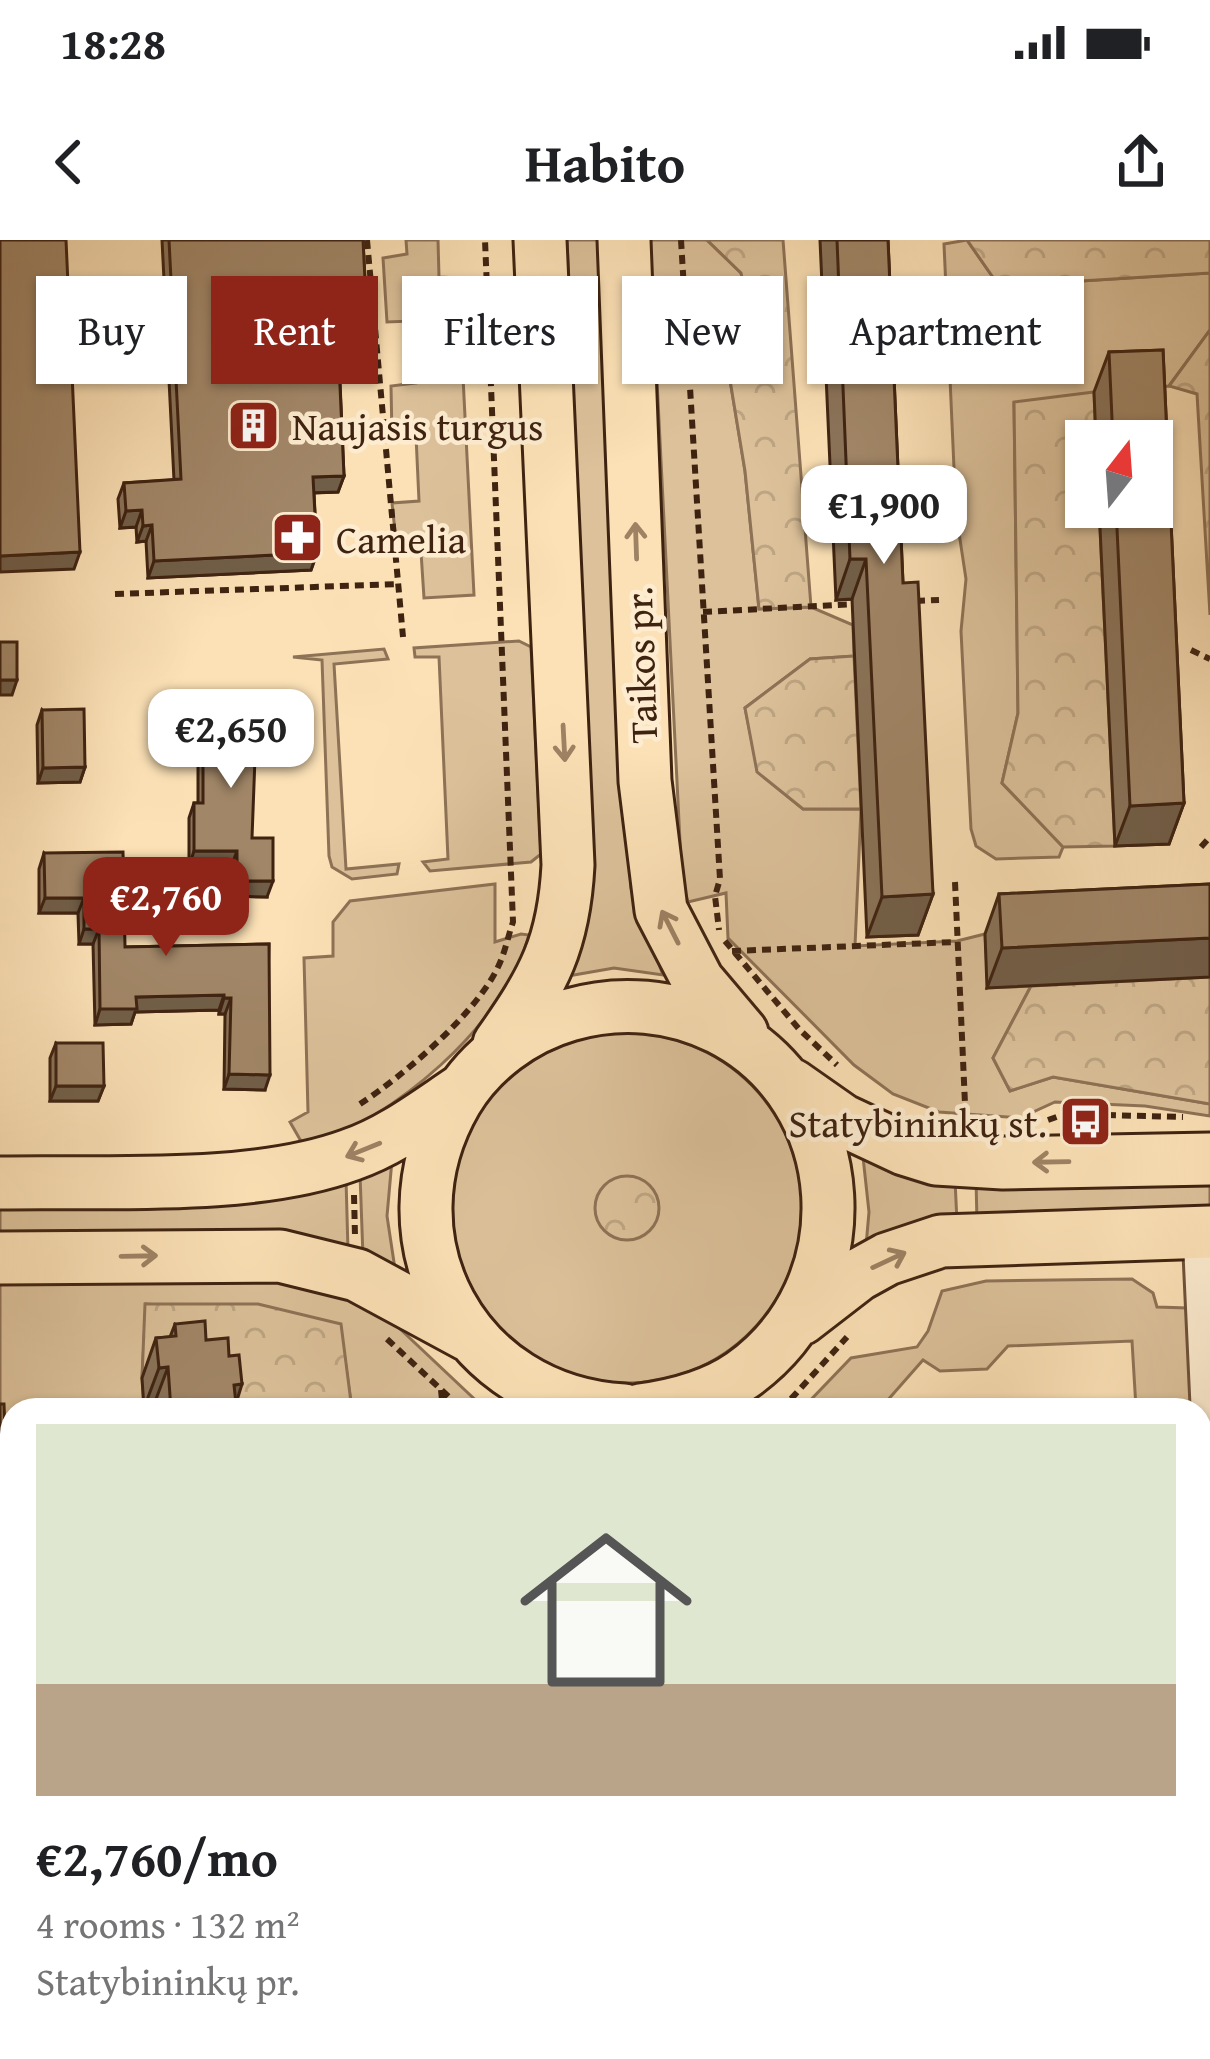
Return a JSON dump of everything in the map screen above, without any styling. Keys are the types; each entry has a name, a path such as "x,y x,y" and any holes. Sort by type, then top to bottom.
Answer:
{"main road":[{"name":"Taikos pr.","path":"475,1076 530,1001 565,918 567,787 540,240"},
{"name":"Taikos pr.","path":"624,240 645,781 661,910 698,981 774,1069"},
{"path":"0,1183 236,1178 315,1167 382,1142 475,1076 518,1038 551,1020 587,1009 625,1005 699,1018 733,1035 842,1120 936,1159 1003,1163 1210,1159"},
{"path":"738,1398 812,1294 824,1258 830,1202 821,1147 807,1113 774,1069"},
{"path":"475,1076 443,1123 430,1158 426,1233 434,1270 449,1304 518,1398"},
{"path":"691,1398 740,1377 873,1267 941,1241 1205,1232"},
{"path":"0,1258 280,1256 357,1275 559,1398"}],"street":[{"path":"1205,1232 1209,1398"}],"path":[{"path":"367,240 403,637"},
{"path":"357,1275 351,1131 343,1115 399,1078 451,1028 498,969 513,922 485,240"},
{"path":"681,240 720,879 715,916 732,951 799,1029 849,1074"},
{"path":"115,594 400,584"},
{"path":"897,602 939,600"},
{"path":"703,612 875,603"},
{"path":"1191,650 1210,659"},
{"path":"1201,848 1210,837"},
{"path":"953,1127 967,1129 955,882"},
{"path":"732,951 957,941"},
{"path":"793,1398 862,1325"},
{"path":"384,1336 450,1398"},
{"path":"440,1388 441,1398"}],"green space":[{"path":"406,240 438,240 439,276 402,276 402,321 387,322 383,258 407,254"},
{"path":"567,240 601,240 631,888 663,975 614,968 568,976 582,943 593,877 573,384 598,384 598,276 568,276"},
{"path":"650,240 707,240 742,276 652,276"},
{"path":"707,240 783,240 811,607 759,609 731,384 783,384 783,276 741,273"},
{"path":"967,240 992,276 945,276 944,244"},
{"path":"967,240 1210,240 1210,273 1084,281 1084,276 992,276"},
{"path":"1210,273 1210,330 1169,386 1014,403 1018,713 1002,783 1063,847 1059,857 996,859 976,846 971,829 961,631 966,579 956,513 950,384 1084,384 1084,281"},
{"path":"1210,330 1210,615 1197,394 1169,386"},
{"path":"463,384 474,595 424,598 421,552 397,550 392,503 419,501 416,436 392,436 391,386"},
{"path":"657,384 731,384 759,609 811,607 853,625 854,656 810,659 745,708 758,772 803,809 861,809 855,946 957,941 985,934 988,988 1031,986 993,1058 1010,1091 1053,1077 1210,1104 1210,1116 1145,1106 1055,1102 1020,1118 939,1112 893,1094 854,1065 728,938 726,893 688,902 682,882"},
{"path":"1094,392 1095,420 1065,420 1065,528 1100,528 1115,846 1063,847 1002,783 1018,713 1014,402"},
{"path":"519,641 531,647 541,854 531,862 430,871 423,862 448,859 439,657 415,657 414,648"},
{"path":"384,649 388,659 334,664 346,869 399,864 397,874 352,879 332,867 329,856 322,660 293,657"},
{"path":"854,656 861,809 803,809 757,772 745,708 810,659"},
{"path":"495,884 495,942 529,935 496,1003 441,1065 408,1092 340,1135 306,1150 290,1122 308,1112 304,958 333,956 333,922 350,901"},
{"path":"1210,977 1210,1104 1053,1077 1010,1091 993,1058 1031,986"},
{"path":"627,1033 694,1046 751,1084 789,1141 802,1208 789,1275 751,1332 694,1370 627,1383 560,1370 503,1332 465,1275 452,1208 465,1141 503,1084 560,1046"},
{"path":"863,1157 955,1180 957,1222 866,1246 869,1212"},
{"path":"392,1160 387,1216 395,1269 363,1257 360,1174"},
{"path":"1210,1175 1210,1216 977,1222 976,1179"},
{"path":"627,1176 650,1185 659,1208 650,1231 627,1240 604,1231 595,1208 604,1185"},
{"path":"346,1179 348,1251 0,1240 0,1201"},
{"path":"0,1277 296,1277 381,1311 473,1398 350,1398 340,1324 146,1304 143,1398 0,1398"},
{"path":"1132,1279 1153,1293 1157,1307 1187,1308 1191,1398 1135,1398 1132,1341 1008,1346 987,1369 940,1371 923,1360 890,1398 813,1398 851,1358 917,1347 942,1291 986,1281"},
{"path":"145,1304 258,1304 341,1324 350,1398 194,1398 142,1378"}],"building":[{"path":"0,240 66,240 68,276 36,276 36,384 72,384 80,552 0,556"},
{"name":"Naujasis turgus","path":"169,240 363,240 365,276 211,276 211,384 340,384 344,476 313,477 317,553 154,561 152,525 143,526 142,510 126,511 124,483 181,479 176,384 187,384 187,276 171,276"},
{"path":"837,240 888,240 890,276 838,276"},
{"path":"1163,350 1166,420 1112,420 1109,352"},
{"path":"843,384 894,384 903,583 918,582 933,894 882,897 866,559 850,559"},
{"path":"1117,528 1171,528 1184,803 1130,806"},
{"path":"0,642 17,642 17,680 0,680"},
{"path":"257,704 252,838 273,838 273,881 237,881 237,851 194,851 194,803 203,803 203,705"},
{"path":"84,709 85,767 43,768 42,710"},
{"path":"123,852 125,947 269,944 270,1075 229,1074 231,998 224,995 136,997 137,1009 100,1009 99,929 84,929 84,898 45,898 44,853"},
{"path":"1210,884 1210,938 1002,948 999,894"},
{"path":"56,1043 103,1043 104,1086 56,1086"},
{"path":"205,1321 206,1340 228,1338 229,1356 239,1355 242,1384 234,1385 235,1398 170,1398 168,1367 159,1368 156,1338 176,1336 175,1324"}],"place":[{"name":"Naujasis turgus","path":"253,425"},
{"name":"Camelia","path":"297,538"},
{"name":"Statybininkų st.","path":"1086,1122"}]}
